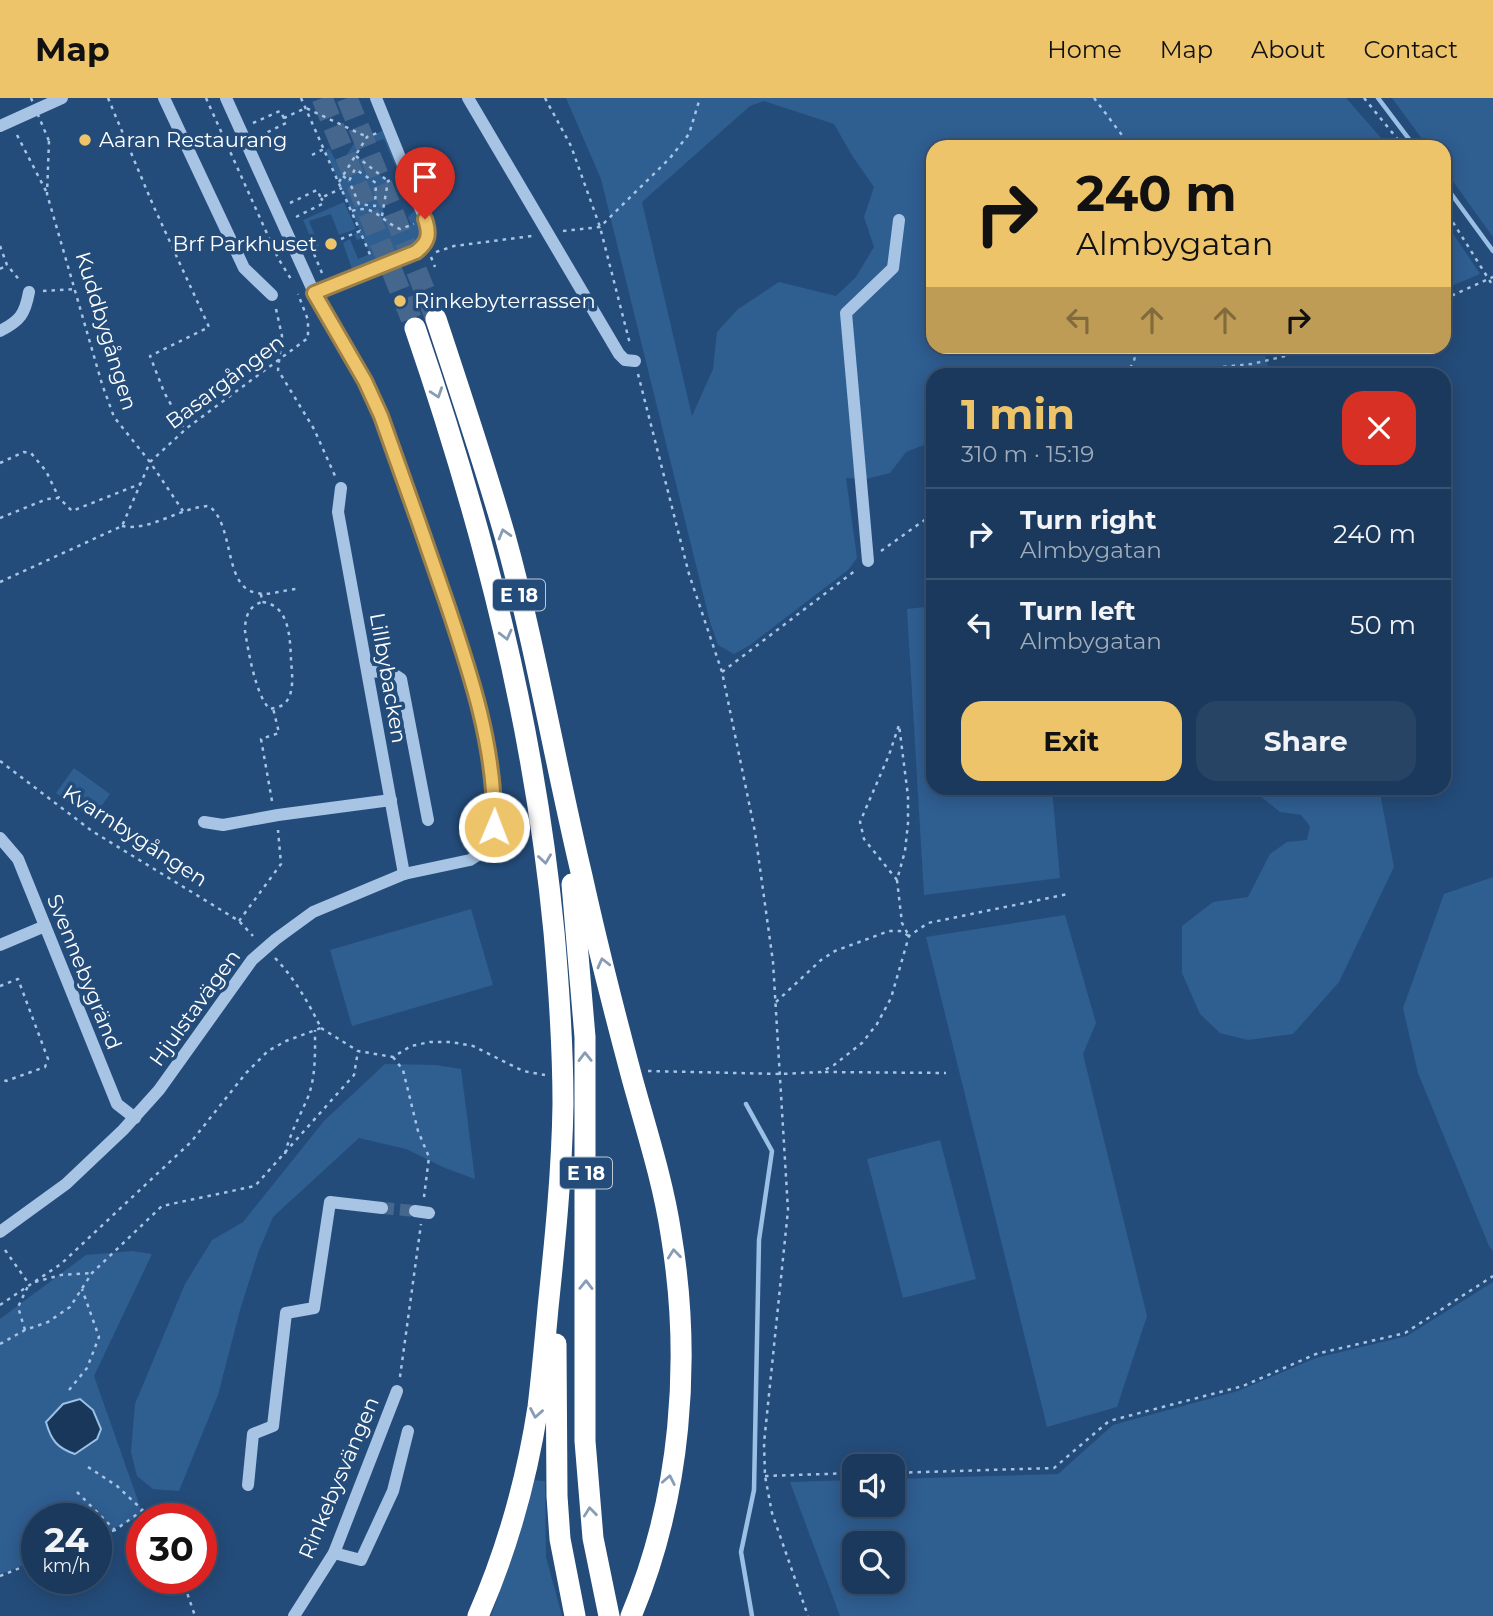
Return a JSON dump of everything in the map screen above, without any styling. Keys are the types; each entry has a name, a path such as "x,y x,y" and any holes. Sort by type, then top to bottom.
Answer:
{"highway":[{"name":"E 18","path":"436,319 472,426 505,538 533,649 556,767 574,906 585,1037 585,1441 590,1511 609,1616"},
{"name":"E 18","path":"415,328 451,433 511,655 535,786 549,886 561,1036 563,1104 555,1247 556,1496 562,1550 575,1616"},
{"path":"556,767 663,1196 671,1234 681,1320 682,1352 671,1474 645,1582 631,1616"},
{"path":"478,1616 509,1534 523,1482 537,1407 555,1247"}],"street":[{"path":"0,126 62,98"},
{"path":"164,98 244,268 272,295"},
{"name":"Hjulstavägen","path":"0,1232 66,1184 135,1118 159,1090 252,960 276,939 313,912 404,874 470,860 481,853 494,827 495,792 492,770 465,655 381,416 365,381 314,293 226,98"},
{"path":"314,293 416,252 429,234 376,98"},
{"path":"468,98 619,354 625,360 635,361"},
{"path":"867,561 846,313 893,268 899,220"},
{"path":"0,331 14,324 26,310 29,292"},
{"name":"Lillbybacken","path":"341,488 338,512 404,874"},
{"path":"368,672 389,671 401,679 428,820"},
{"path":"204,822 223,825 275,815 390,800"},
{"name":"Svennebygränd","path":"0,838 18,859 117,1104 135,1118"},
{"path":"0,945 45,926"},
{"path":"248,1485 253,1434 273,1426 286,1312 314,1308 330,1202 382,1208"},
{"name":"Rinkebysvängen","path":"294,1616 334,1553 397,1391"},
{"path":"334,1553 361,1560 393,1491 408,1432"}],"path":[{"name":"Kuddbygången","path":"31,98 49,141 47,194 114,417 150,462 183,511"},
{"path":"108,98 209,327 150,356 164,392 185,430"},
{"path":"206,98 278,258 293,282"},
{"path":"301,98 376,267"},
{"path":"545,98 571,146 600,227 689,574 722,672 755,832 773,962 788,1210 764,1443 765,1476 772,1513 808,1616"},
{"path":"564,231 600,227 670,158 688,134 700,98"},
{"path":"1094,98 1126,140"},
{"path":"1364,98 1398,140"},
{"path":"284,118 306,108 368,137"},
{"path":"253,123 280,111 284,118 286,122 260,136"},
{"path":"339,182 368,137 388,128"},
{"path":"17,135 47,194"},
{"path":"312,155 324,149"},
{"path":"356,156 388,181"},
{"path":"343,176 349,181 359,204 375,206 376,183 355,169 349,181"},
{"path":"388,181 399,177"},
{"path":"382,216 388,181"},
{"path":"321,198 342,188"},
{"path":"290,203 317,190 324,203 296,217"},
{"path":"376,194 385,196"},
{"path":"352,211 366,209 400,229 425,219"},
{"path":"1451,219 1493,286"},
{"path":"341,239 360,231"},
{"path":"433,251 519,237"},
{"path":"0,246 7,265 0,269"},
{"path":"313,252 320,249"},
{"path":"1451,296 1493,277"},
{"name":"Basargången","path":"122,526 150,462 185,430 308,338 308,320 298,294"},
{"path":"272,295 282,336 278,370 314,429 341,488"},
{"path":"1210,368 1252,364 1294,354"},
{"path":"0,463 24,452 31,453 46,471 59,498 72,511 141,484"},
{"path":"0,519 47,499 59,498"},
{"path":"0,582 122,526 135,529 183,511 209,506 214,509 223,528 239,579 247,590 261,594 296,589"},
{"path":"722,672 926,519"},
{"path":"261,594 262,602"},
{"path":"262,602 271,603 278,608 292,640 291,692 287,702 270,709 259,692 245,623 250,609 262,602"},
{"path":"273,708 279,733 261,739 275,815"},
{"path":"897,880 864,839 860,822 899,725 908,796 908,823 905,851 897,880 902,923 909,936"},
{"name":"Kvarnbygången","path":"0,761 92,831 239,921 253,936"},
{"path":"239,921 281,864 278,829"},
{"path":"821,1072 862,1043 877,1024 891,998 909,936 928,923 1068,894"},
{"path":"776,1002 821,960 835,951 889,931 900,931 909,936"},
{"path":"274,958 289,973 321,1028 358,1051 393,1057 411,1046 451,1042 473,1046 523,1072 547,1075"},
{"path":"0,986 18,979 48,1059 45,1067 6,1081 0,1078"},
{"path":"0,1305 61,1264 191,1142 246,1073 268,1051 321,1028"},
{"path":"285,1155 291,1131 308,1096 314,1073 315,1030"},
{"path":"0,1345 25,1330 48,1322 70,1307 92,1273 162,1206 255,1186 354,1075 358,1051"},
{"path":"393,1057 403,1070 418,1131 429,1157 402,1370 397,1391"},
{"path":"642,1071 946,1073"},
{"path":"5,1250 29,1284"},
{"path":"25,1330 18,1307 29,1284 61,1275 92,1273"},
{"path":"905,1472 1054,1468 1109,1421 1242,1386 1316,1354 1405,1333 1493,1276"},
{"path":"69,1390 87,1368 99,1337 82,1289"},
{"path":"88,1467 117,1486 135,1503"},
{"path":"765,1476 842,1474"},
{"path":"77,1492 115,1530"},
{"path":"112,1531 126,1522"},
{"path":"0,1576 21,1567"},
{"path":"187,1594 195,1616"}],"shaded area":[{"path":"566,98 1346,98 1383,140 926,140 926,354 1265,354 1268,368 926,368 926,444 906,452 890,473 866,479 846,478 857,558 848,570 750,645 734,654 718,645 710,622 601,179","holes":["764,101 834,124 874,187 864,217 874,247 856,277 836,296 779,282 738,309 717,332 713,369 692,416 642,202 750,106"]},
{"path":"1392,98 1493,98 1493,237 1451,179 1451,140 1423,140"},
{"path":"386,129 423,226 422,240 414,247 352,269 343,243 350,239 358,259 370,254 363,238 357,240 354,234 360,231 325,151 329,148 337,163 342,162 360,134 367,137 356,156 388,181 382,216 391,226 400,229 411,225 408,217 414,211 384,139 375,142 373,135"},
{"path":"344,202 356,229 339,235 331,214 309,221 319,246 315,248 303,220"},
{"path":"1451,230 1480,274 1451,286"},
{"path":"926,607 926,795 1053,795 1060,878 924,895 907,609"},
{"path":"74,768 110,794 92,819 56,793"},
{"path":"1259,795 1380,795 1394,867 1339,982 1293,1034 1248,1040 1220,1033 1200,1014 1182,973 1182,926 1213,902 1248,897 1270,854 1287,842 1307,840 1310,826 1301,815 1280,812"},
{"path":"1493,877 1493,1251 1418,1073 1403,1008 1444,894"},
{"path":"471,909 493,985 352,1026 330,950"},
{"path":"1065,915 1096,1023 1083,1054 1147,1316 1117,1407 1047,1427 926,937"},
{"path":"385,1064 436,1065 461,1069 475,1179 406,1149 359,1138 273,1217 240,1310 218,1395 179,1491 153,1489 137,1476 131,1452 135,1404 185,1284 212,1240 243,1222 324,1121"},
{"path":"940,1140 976,1279 903,1298 867,1159"},
{"path":"132,1251 152,1254 94,1376 139,1503 126,1503 126,1523 112,1530 112,1503 21,1503 21,1566 0,1574 0,1319 86,1255"},
{"path":"1493,1282 1493,1616 840,1616 790,1482 842,1480 842,1517 905,1517 905,1479 1058,1474 1113,1425 1238,1391 1316,1358 1407,1336"},
{"path":"80,1399 93,1410 101,1429 97,1439 75,1454 56,1442 46,1422 63,1404"},
{"path":"532,1480 545,1481 546,1557 562,1616 491,1616 518,1540"}],"waterway":[{"path":"1378,98 1410,140"},
{"path":"1451,194 1493,251"},
{"path":"746,1104 772,1151 759,1240 754,1490 741,1552 752,1616"}],"tunnel":[{"path":"322,98 415,328"},
{"path":"347,98 436,319"},
{"path":"382,1208 415,1211"}],"place":[{"name":"Aaran Restaurang","path":"85,140"},
{"name":"Brf Parkhuset","path":"331,244"},
{"name":"Rinkebyterrassen","path":"400,301"}],"route":[{"path":"425,219 429,234 427,241 416,252 314,293 365,381 381,416 465,655 490,760 495,792 494,827"}]}
